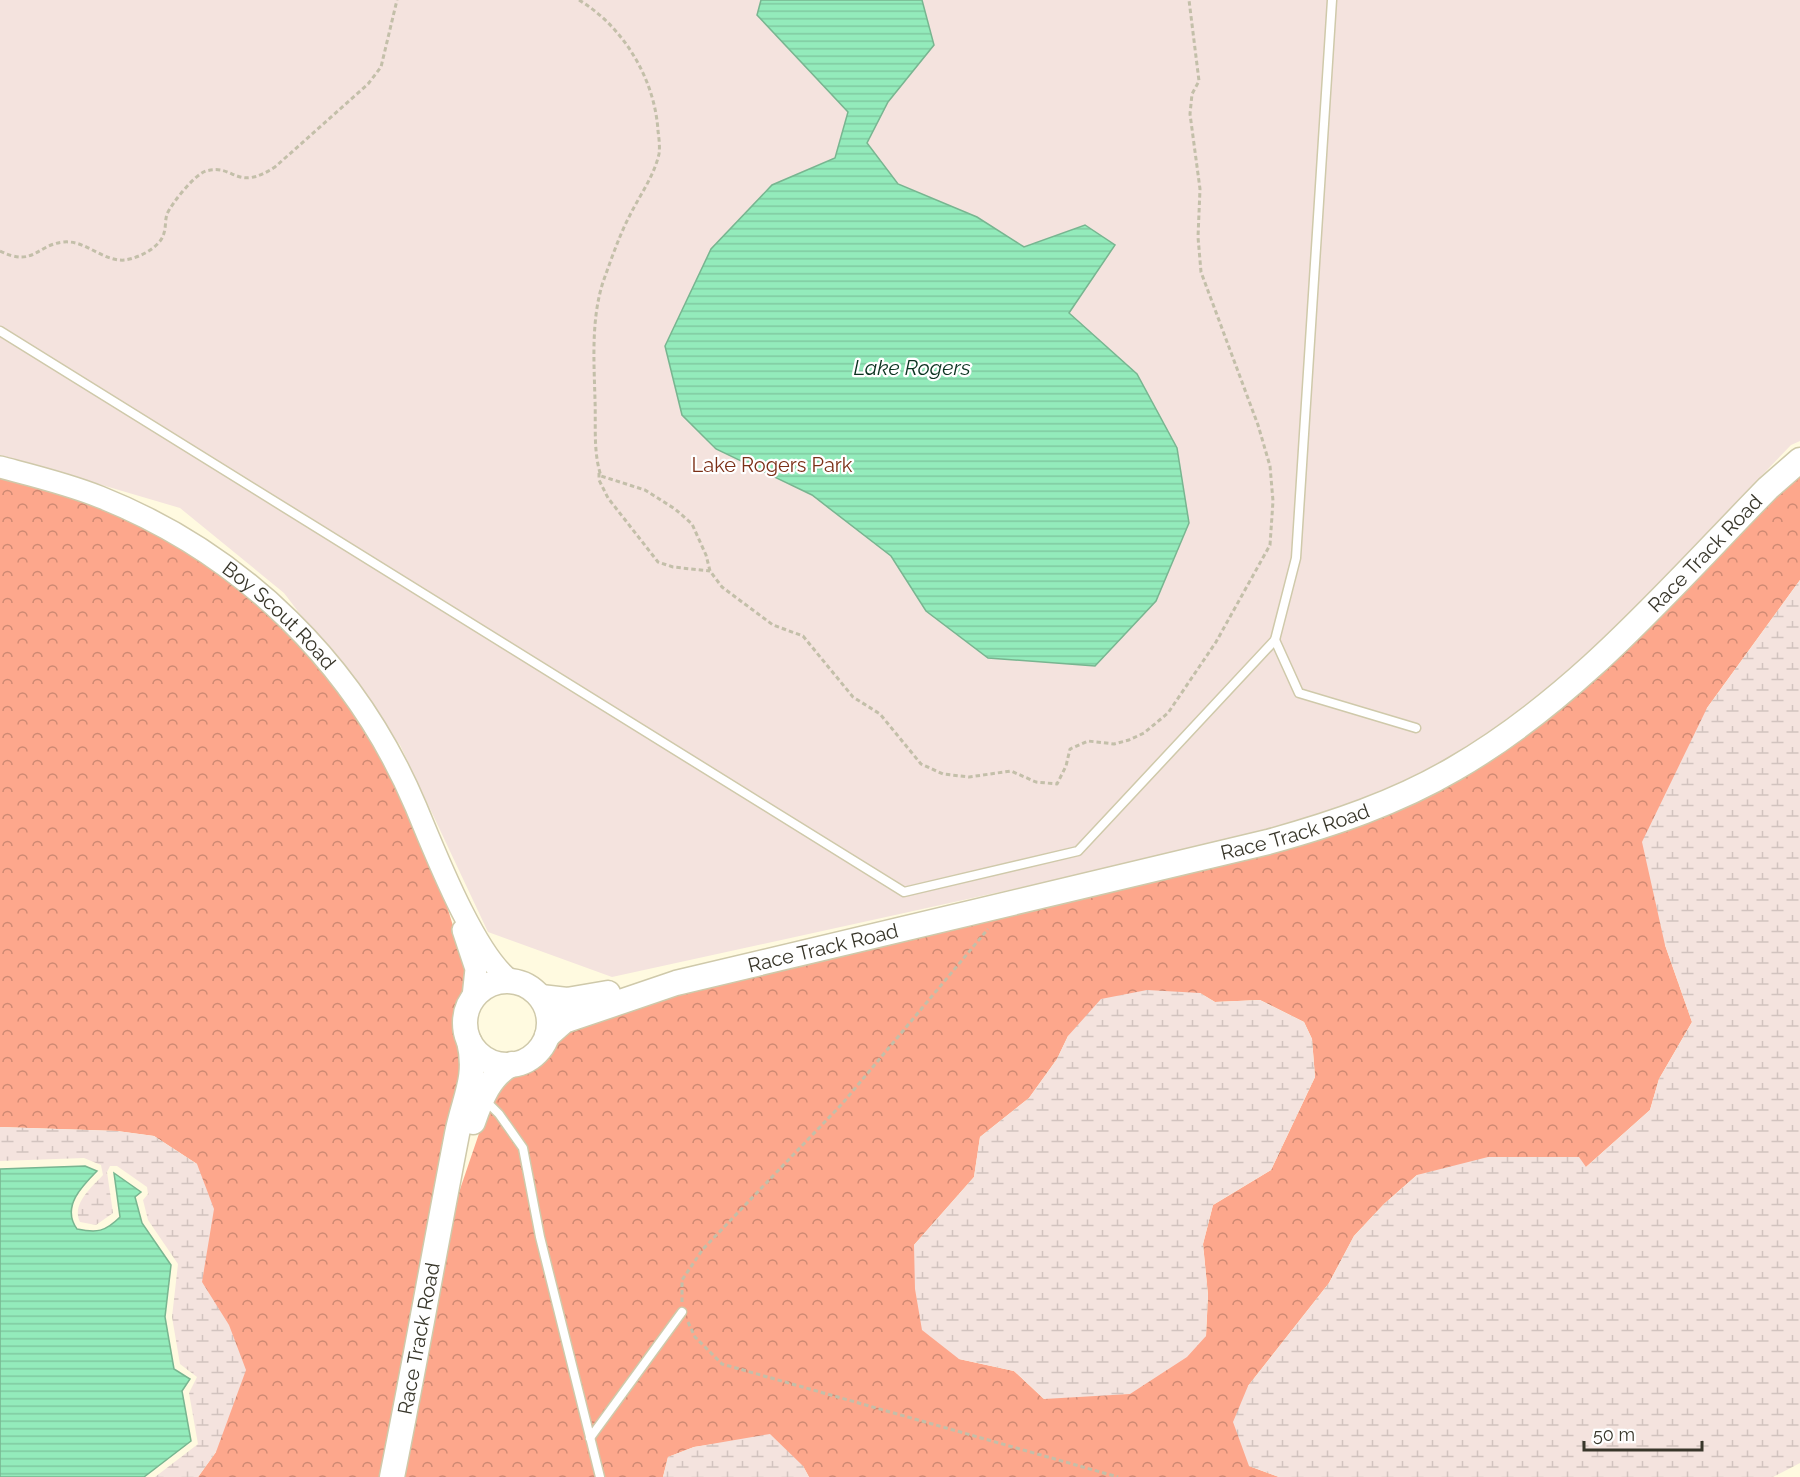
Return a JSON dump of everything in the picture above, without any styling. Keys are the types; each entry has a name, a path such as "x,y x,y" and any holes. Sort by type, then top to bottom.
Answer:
{"main road":[{"name":"Race Track Road","path":"541,997 567,1000 676,983 1316,829 1386,803 1453,770 1512,733 1570,687 1767,488 1800,460"},
{"path":"511,981 522,983 541,997 549,1023 547,1036 534,1055 512,1064 499,1064 487,1059 469,1041 465,1018 473,997 484,987 497,982 511,981"},
{"name":"Race Track Road","path":"547,1036 564,1021 676,983"},
{"name":"Race Track Road","path":"469,1041 476,1092"},
{"name":"Race Track Road","path":"392,1477 447,1201 457,1133 476,1092 512,1064"}],"street":[{"name":"Boy Scout Road","path":"0,468 73,487 149,519 216,560 285,614 329,661 372,721 409,791 449,884 491,963 511,981"},
{"name":"Boy Scout Road","path":"449,884 476,969 473,997"}],"lane":[{"path":"0,331 904,892 1078,851 1275,640 1296,558 1332,0"},
{"path":"1275,640 1299,693 1416,728"},
{"path":"476,1092 499,1114 523,1148 545,1259 600,1477"},
{"path":"590,1438 682,1312"}],"path":[{"path":"0,251 13,257 29,257 63,242 125,260 153,249 164,235 167,215 189,183 207,171 224,172 246,179 258,178 275,167 368,84 381,67 397,0"},
{"path":"579,0 592,8 619,37 646,75 656,105 660,152 649,183 630,215 616,247 602,286 594,341 596,448 601,476 645,490 692,524 706,555 710,571 722,587 773,625 803,636 854,697 880,714 921,764 943,774 969,777 1011,771 1036,782 1057,784 1066,766 1070,749 1089,741 1114,744 1129,740 1144,733 1168,714 1216,642 1270,545 1273,501 1270,466 1258,425 1201,272 1198,237 1200,189 1190,114 1192,94 1199,81 1189,0"},
{"path":"599,468 599,480 608,498 658,562 674,567 710,571"},
{"path":"1010,904 842,1104 703,1249 682,1280 682,1312 695,1337 722,1364 1118,1477"}],"green space":[{"name":"Lake Rogers Park","path":"0,0 1800,0 1800,441 1791,445 1580,666 1458,758 1320,822 612,977 488,932 400,745 284,593 180,508 0,455"},
{"path":"1800,472 1800,580 1707,708 1665,945 1692,1022 1659,1079 1650,1110 1586,1167 1417,1175 1384,1204 1354,1236 1329,1283 1248,1386 1249,1466 1279,1477 809,1477 803,1466 722,1443 694,1447 668,1457 663,1477 400,1477 455,1204 486,1113 497,1088 516,1073 538,1063 563,1033 678,992 1389,812","holes":["1200,993 1215,1002 1260,1000 1304,1022 1312,1039 1315,1077 1271,1170 1213,1205 1203,1244 1208,1295 1206,1336 1044,1399 1014,1371 959,1359 914,1245 974,1177 980,1137 1029,1098 1057,1059 1068,1036"]},
{"path":"0,477 71,496 170,539 252,596 323,667 387,765 441,887 467,971 466,993 457,1018 465,1060 383,1477 198,1477 216,1452 202,1282 197,1164 154,1136 117,1131 0,1127"},
{"path":"1800,580 1800,1463 1773,1477 1279,1477 1249,1466 1233,1422 1248,1386 1329,1283 1354,1236 1384,1204 1417,1175 1488,1157 1579,1157 1586,1167 1650,1110 1659,1079 1692,1022 1665,945 1642,842 1707,708"},
{"path":"1147,990 1200,993 1215,1002 1260,1000 1304,1022 1312,1039 1315,1077 1271,1170 1213,1205 1203,1244 1208,1295 1206,1336 1187,1357 1130,1394 1044,1399 1014,1371 959,1359 922,1330 915,1289 914,1245 974,1177 980,1137 1029,1098 1057,1059 1068,1036 1101,999"},
{"path":"0,1127 117,1131 154,1136 197,1164 214,1209 202,1282 229,1325 246,1370 216,1452 198,1477 155,1477 198,1444 189,1393 197,1377 180,1364 172,1317 178,1264 148,1220 143,1200 148,1194 147,1187 117,1166 110,1166 107,1172 113,1213 96,1225 80,1222 78,1209 80,1202 103,1175 101,1165 84,1158 0,1161"},
{"path":"770,1434 803,1466 809,1477 663,1477 668,1457 694,1447"}],"water":[{"name":"Lake Rogers","path":"761,0 922,0 934,45 888,102 867,143 898,184 977,217 1024,247 1085,225 1115,245 1069,313 1137,374 1177,448 1189,523 1156,601 1095,666 988,658 926,611 891,556 812,495 716,449 682,415 665,346 711,249 772,185 835,158 848,112 757,15"},
{"path":"85,1166 97,1171 85,1183 72,1205 71,1213 77,1229 100,1230 110,1226 120,1217 114,1173 141,1192 135,1197 142,1223 171,1265 165,1317 174,1369 190,1379 182,1391 191,1441 144,1477 0,1477 0,1169"}]}
